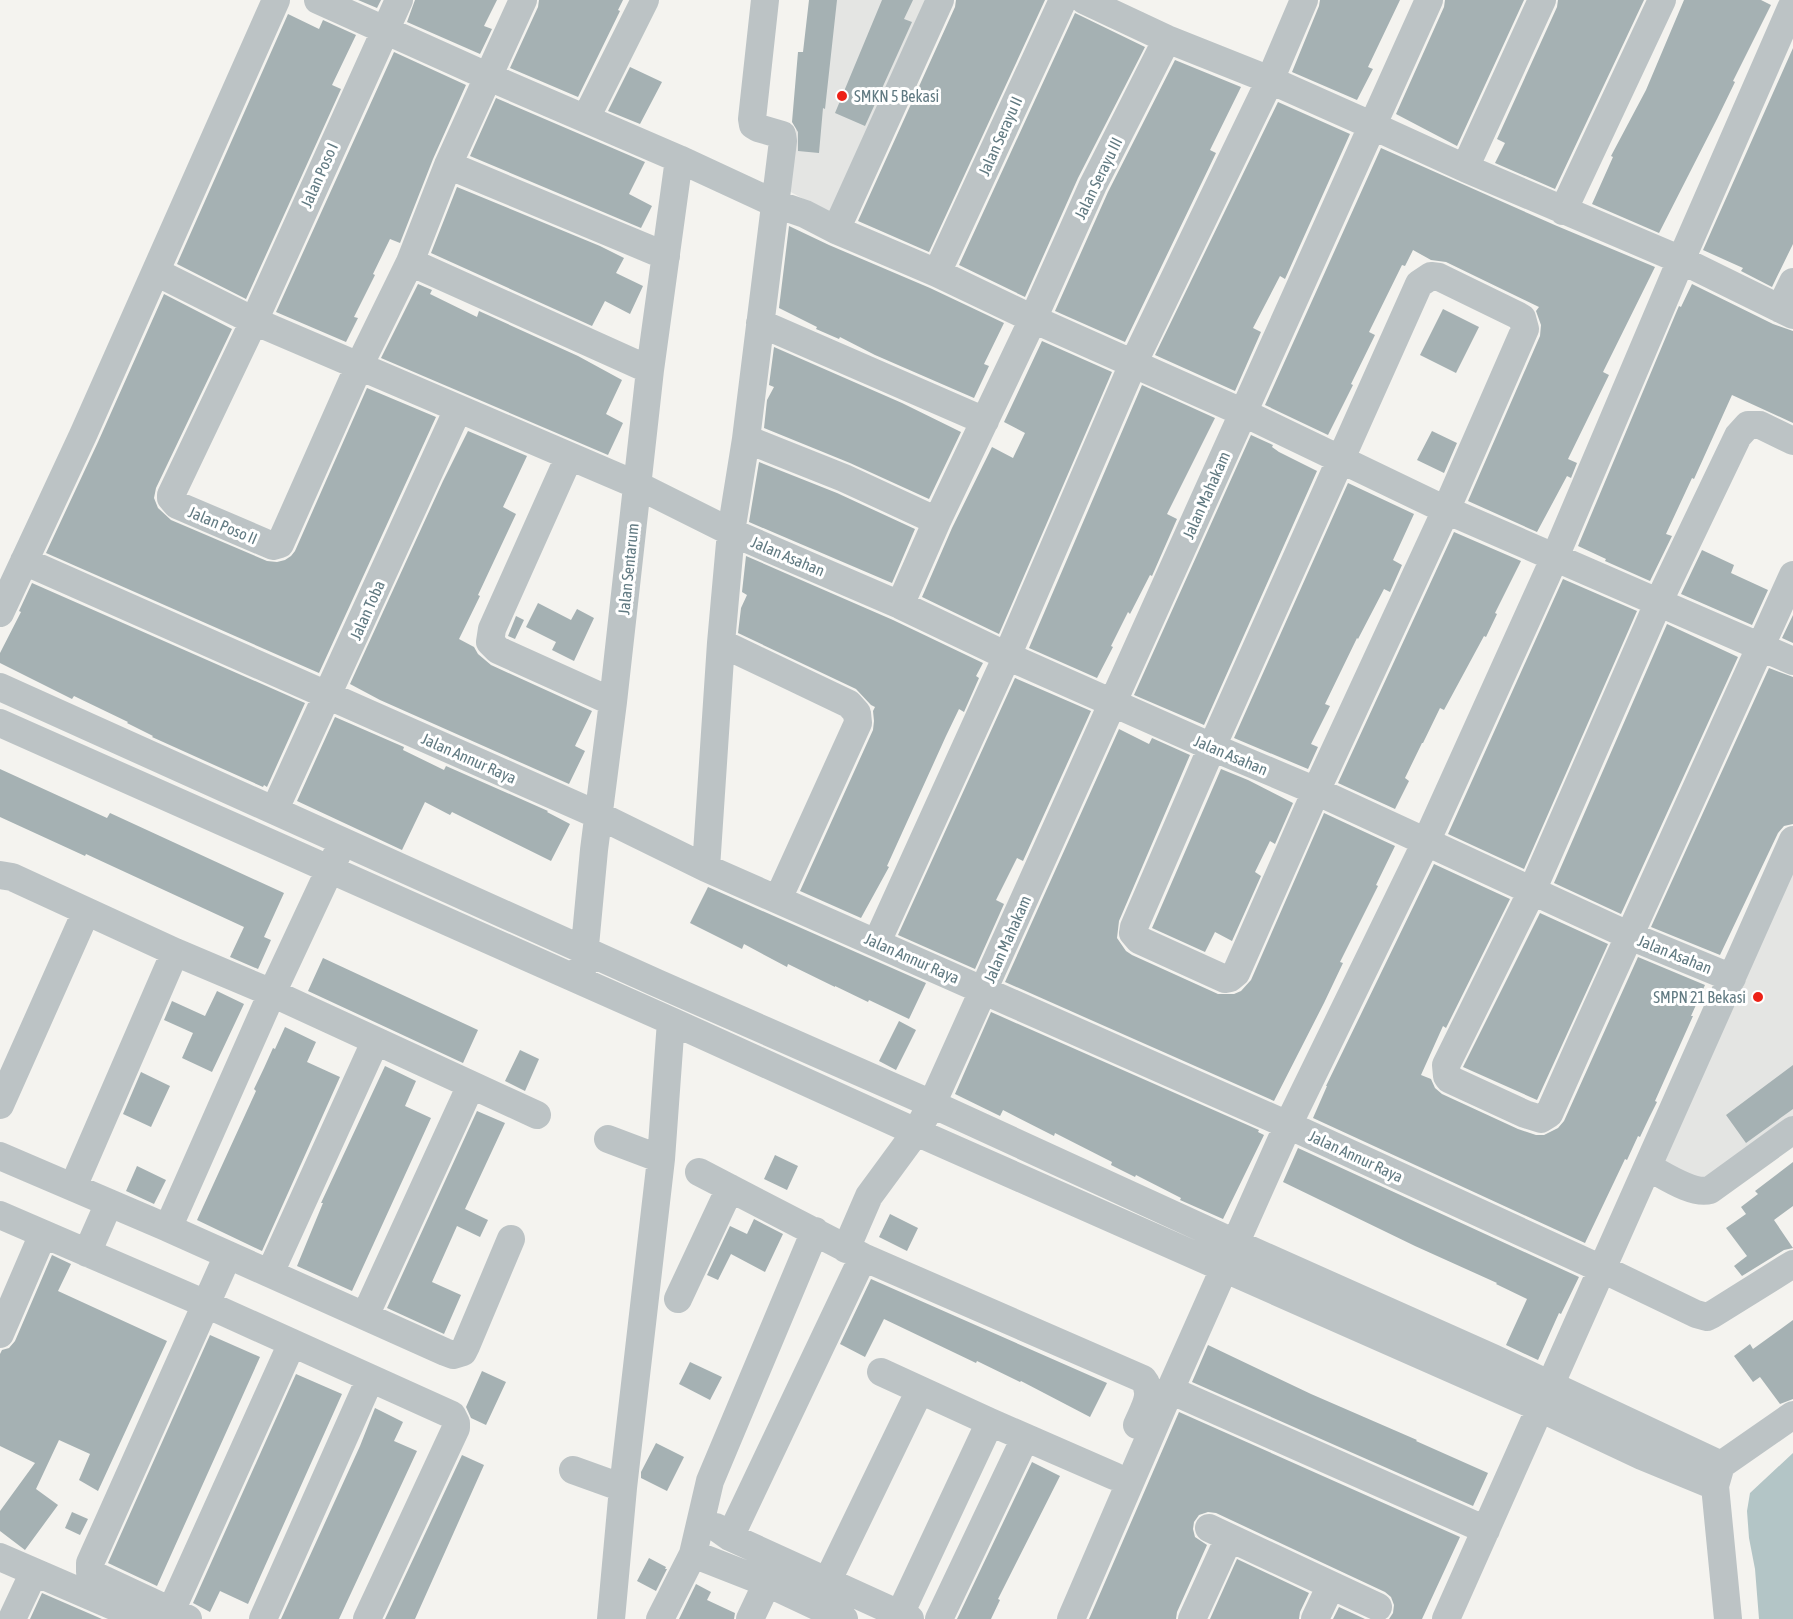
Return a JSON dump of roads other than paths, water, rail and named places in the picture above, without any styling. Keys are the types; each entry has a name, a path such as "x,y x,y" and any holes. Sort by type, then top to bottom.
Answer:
{"street":[{"path":"0,614 83,435 276,0"},
{"path":"318,0 776,204 805,214 836,230 937,273 1033,319 1244,413 1446,510 1793,661"},
{"name":"Jalan Poso I","path":"254,321 399,0"},
{"path":"359,366 410,261 448,165 523,0"},
{"path":"586,118 645,0"},
{"path":"706,868 731,532 746,439 783,141 782,135 753,125 752,119 765,0"},
{"path":"836,230 940,0"},
{"name":"Jalan Serayu II","path":"937,273 1064,0"},
{"path":"1084,0 1167,39 1270,80 1563,211 1681,260 1786,312 1793,282"},
{"path":"877,942 1007,656 1133,364 1270,80 1304,0"},
{"name":"Jalan Mahakam","path":"730,1537 854,1253 869,1196 916,1132 932,1104 1244,413 1371,124 1429,0"},
{"path":"1465,168 1542,0"},
{"path":"1563,211 1662,0"},
{"path":"1071,1619 1170,1389 1288,1125 1426,842 1556,557 1786,6"},
{"name":"Jalan Serayu III","path":"900,605 1093,186 1167,39"},
{"name":"Jalan Sentarum","path":"582,981 598,815 650,370 679,159"},
{"path":"448,165 666,255"},
{"path":"410,261 650,370"},
{"name":"Jalan Asahan","path":"156,272 254,321 637,486 731,532 900,605 1112,703 1316,791 1630,936 1732,978"},
{"path":"1431,276 1439,278 1522,318 1525,329 1446,510 1316,791 1236,973 1225,979 1139,940 1132,933 1212,747 1342,460 1419,284 1431,276"},
{"name":"Jalan Poso II","path":"254,321 171,498 177,505 268,545 278,545 359,366"},
{"path":"760,323 985,420"},
{"name":"Jalan Toba","path":"275,809 458,410"},
{"path":"1793,441 1760,425 1748,425 1738,436 1659,601 1532,891 1445,1069 1449,1079 1525,1114 1541,1119 1549,1114 1793,575"},
{"path":"746,439 844,478 937,521"},
{"path":"569,457 492,628 490,642 498,650 613,702"},
{"name":"Jalan Annur Raya","path":"24,561 598,815 706,868 1288,1125 1696,1314 1707,1317 1793,1264"},
{"path":"721,643 849,705 857,713 858,723 778,899"},
{"path":"0,687 657,983 932,1104 1229,1256"},
{"path":"0,723 672,1021 916,1132 1229,1256 1545,1396 1718,1476"},
{"path":"168,1228 342,842"},
{"path":"1446,1619 1732,978 1790,855"},
{"path":"0,875 12,877 175,952 272,993 537,1115"},
{"path":"0,1105 86,912"},
{"path":"73,1187 175,952"},
{"path":"611,1619 623,1488 660,1159 672,1021"},
{"path":"270,1273 375,1042"},
{"path":"365,1316 471,1085"},
{"path":"1648,1167 1691,1190 1703,1192 1710,1190 1793,1130"},
{"path":"608,1139 660,1159"},
{"path":"0,1156 168,1228 445,1352 459,1354 466,1347 511,1239"},
{"path":"699,1172 854,1253 1143,1379 1148,1385 1149,1395 1051,1619"},
{"path":"678,1299 730,1188"},
{"path":"87,1253 109,1203"},
{"path":"0,1215 292,1342 447,1412 455,1419 456,1428 367,1619"},
{"path":"660,1619 693,1554 710,1480 815,1231"},
{"path":"0,1334 43,1234"},
{"path":"168,1616 90,1572 90,1563 228,1255"},
{"path":"168,1616 292,1342"},
{"path":"881,1372 1024,1438 1114,1476"},
{"path":"262,1619 370,1379"},
{"path":"1170,1389 1486,1530"},
{"path":"826,1582 920,1390"},
{"path":"1718,1476 1793,1415"},
{"path":"702,1512 730,1537 905,1617 990,1422"},
{"path":"939,1619 1024,1438"},
{"path":"573,1470 623,1488"},
{"path":"1718,1476 1728,1619"},
{"path":"1192,1619 1219,1533 1378,1607"},
{"path":"693,1554 767,1584 839,1618"},
{"path":"0,1557 34,1572 100,1610 168,1616"},
{"path":"12,1619 34,1572"},
{"path":"750,1619 767,1584"},
{"path":"1315,1619 1331,1585"}],"place":[{"name":"SMKN 5 Bekasi","path":"842,96"},
{"name":"SMPN 21 Bekasi","path":"1758,997"}]}
